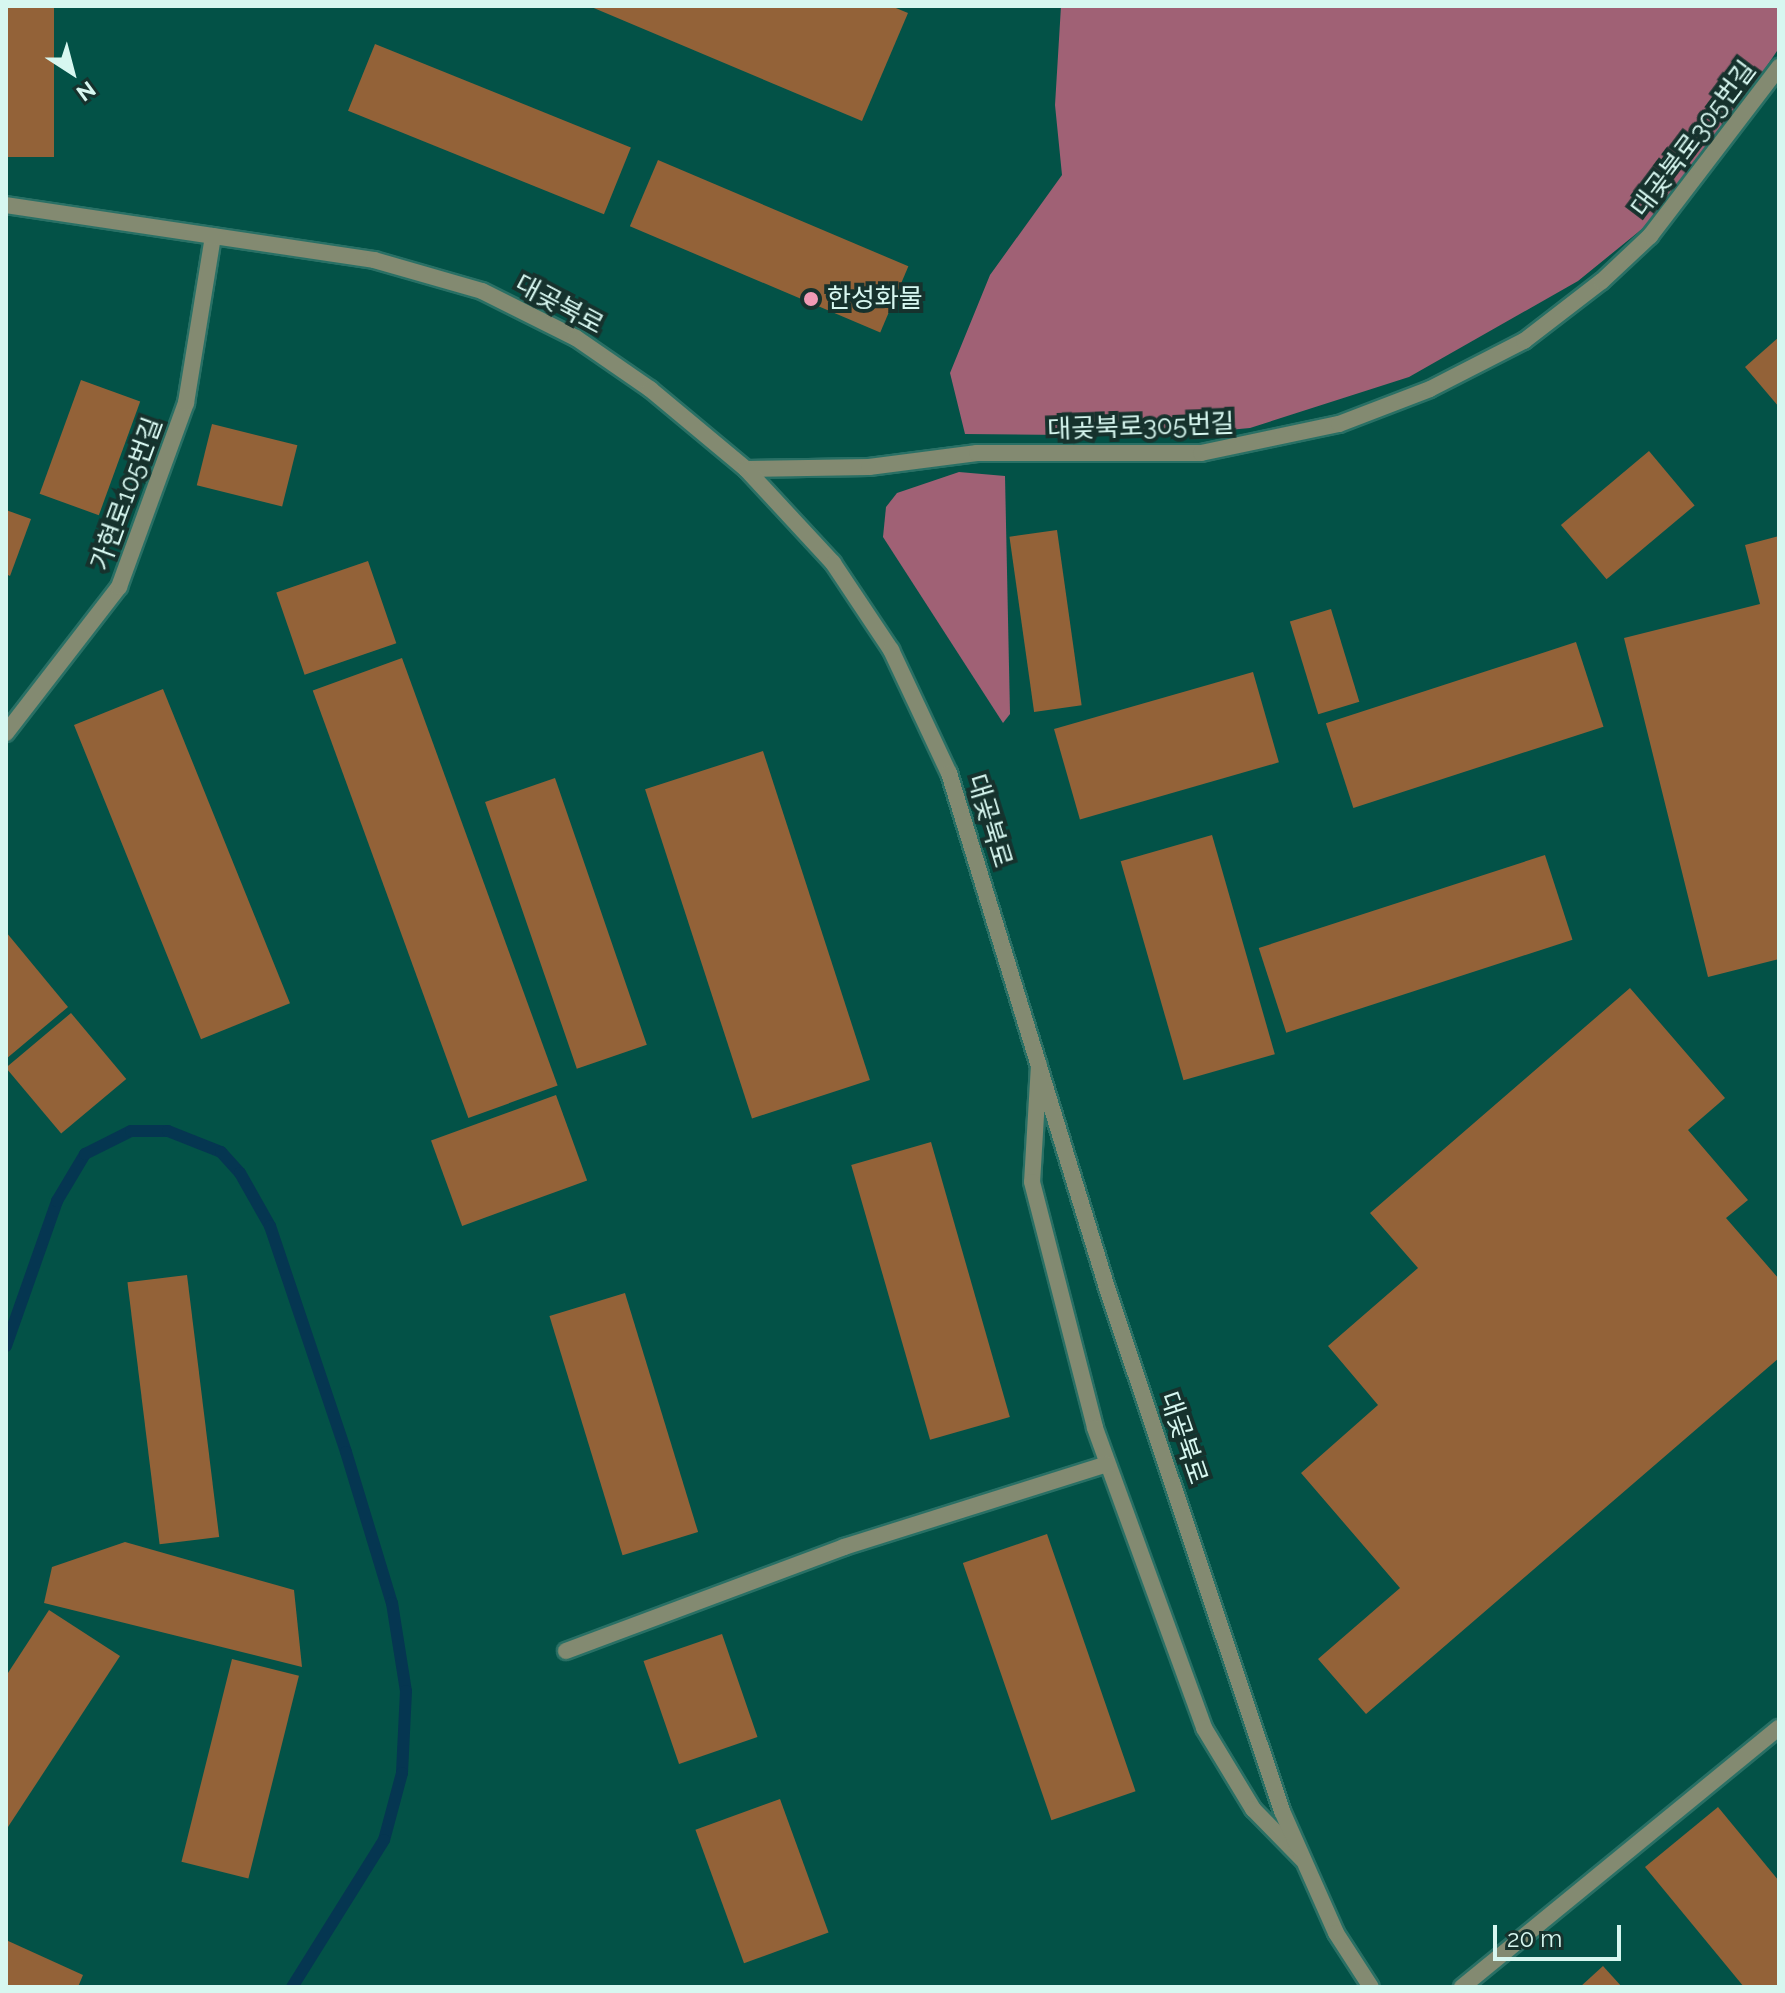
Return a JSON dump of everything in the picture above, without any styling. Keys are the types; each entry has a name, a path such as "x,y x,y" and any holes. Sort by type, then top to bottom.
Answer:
{"street":[{"name":"대곶북로305번길","path":"746,469 869,467 977,453 1201,453 1325,428 1430,389 1524,341 1641,245 1779,67"},
{"name":"대곶북로","path":"6,205 374,260 482,291 576,338 746,469 833,563 891,650 949,773 1107,1288 1304,1861 1371,1987"},
{"name":"가현로105번길","path":"6,733 80,647 130,561 186,403 213,236"},
{"path":"1039,1064 1032,1182 1107,1464 1204,1728 1253,1809 1304,1861"},
{"path":"566,1651 844,1547 1107,1464"},
{"path":"1462,1987 1779,1728"}],"shaded area":[{"path":"1061,6 1779,6 1779,48 1717,140 1642,229 1578,281 1409,377 1250,428 1164,436 965,434 950,373 990,275 1062,175 1055,105"},
{"path":"959,472 1005,476 1010,714 1003,723 883,537 886,507 897,493"}],"building":[{"path":"6,6 54,6 54,157 6,157"},
{"path":"589,6 891,6 908,13 862,121"},
{"path":"375,44 631,147 604,214 348,111"},
{"path":"658,160 908,266 880,333 630,226"},
{"path":"1779,337 1779,407 1745,367"},
{"path":"81,380 140,402 99,515 40,494"},
{"path":"212,424 297,445 282,506 197,485"},
{"path":"1649,451 1695,505 1607,579 1561,525"},
{"path":"6,510 31,519 10,576 6,574"},
{"path":"1057,530 1082,705 1034,712 1009,537"},
{"path":"1779,536 1779,959 1708,977 1624,638 1760,604 1745,545"},
{"path":"368,561 396,643 305,675 276,593"},
{"path":"1331,609 1359,702 1318,714 1290,622"},
{"path":"1576,642 1604,727 1353,808 1326,723"},
{"path":"402,658 558,1086 468,1118 313,690"},
{"path":"1253,672 1279,762 1080,819 1054,729"},
{"path":"163,689 290,1003 201,1039 74,725"},
{"path":"763,751 870,1080 752,1118 645,789"},
{"path":"555,778 647,1045 577,1069 485,802"},
{"path":"1212,835 1275,1054 1184,1080 1121,861"},
{"path":"1545,855 1573,940 1286,1033 1259,948"},
{"path":"6,932 68,1007 6,1059"},
{"path":"1630,988 1725,1098 1688,1130 1748,1200 1726,1218 1779,1279 1779,1358 1366,1714 1318,1659 1400,1588 1301,1473 1378,1405 1328,1346 1418,1268 1370,1213"},
{"path":"71,1013 126,1079 61,1134 6,1068"},
{"path":"556,1095 587,1181 462,1226 431,1140"},
{"path":"931,1142 1010,1417 930,1440 851,1165"},
{"path":"187,1275 219,1537 160,1544 127,1282"},
{"path":"625,1293 698,1532 623,1555 549,1316"},
{"path":"1047,1534 1136,1791 1051,1820 963,1563"},
{"path":"125,1542 294,1590 302,1667 44,1603 52,1567"},
{"path":"49,1610 120,1656 6,1830 6,1676"},
{"path":"722,1634 757,1737 679,1764 644,1661"},
{"path":"232,1659 299,1676 248,1878 181,1862"},
{"path":"780,1799 829,1932 744,1963 695,1830"},
{"path":"1718,1807 1779,1881 1779,1987 1744,1987 1645,1867"},
{"path":"6,1940 83,1975 78,1987 6,1987"},
{"path":"1603,1966 1622,1987 1580,1987"}],"waterway":[{"path":"6,1346 57,1201 85,1154 131,1131 168,1131 221,1152 240,1173 270,1226 346,1452 392,1603 406,1691 402,1773 384,1840 292,1987"}],"place":[{"name":"한성화물","path":"811,299"}]}
